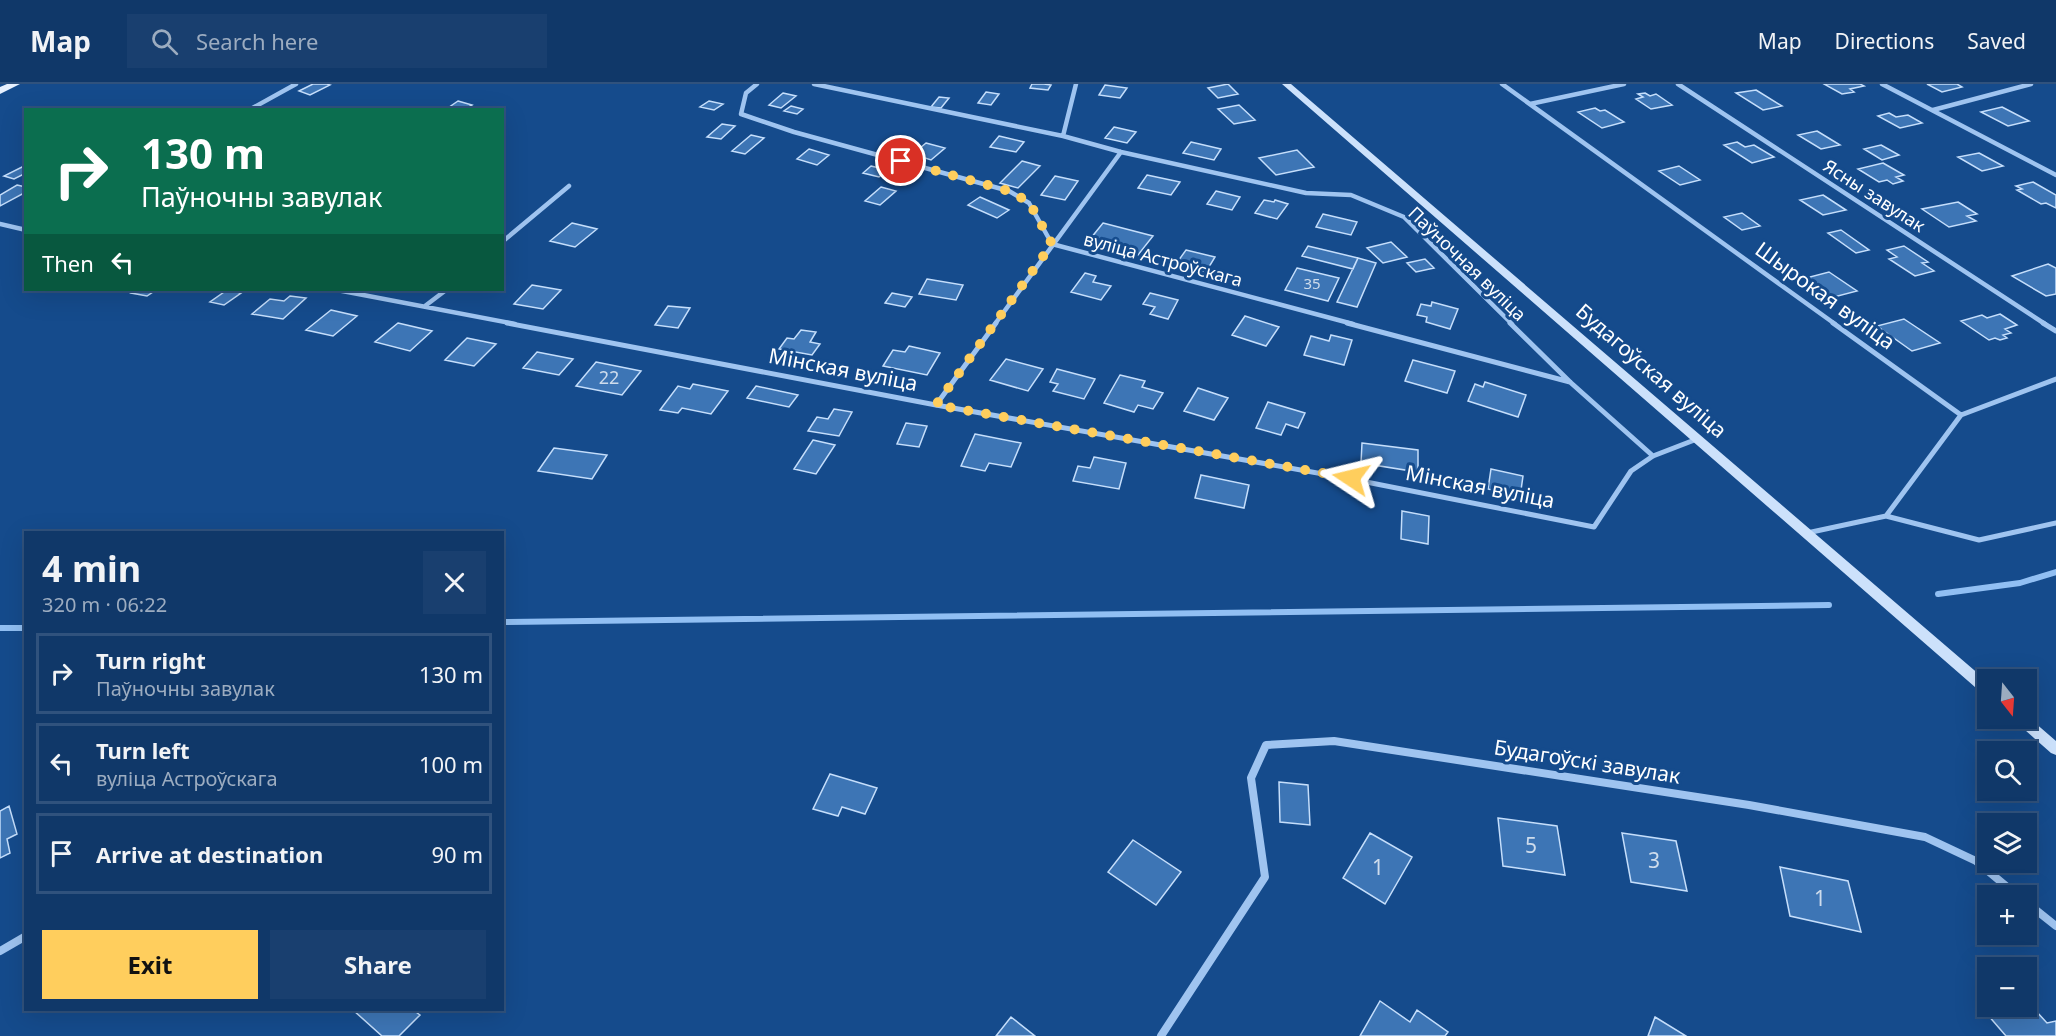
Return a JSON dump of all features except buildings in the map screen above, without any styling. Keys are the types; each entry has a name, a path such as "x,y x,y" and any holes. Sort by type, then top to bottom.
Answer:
{"main road":[{"path":"0,91 15,84"}],"street":[{"path":"253,108 296,84"},
{"name":"вуліца Астроўскага","path":"757,84 746,93 741,114 794,132 1009,191 1029,202 1052,244 1570,382"},
{"name":"Паўночная вуліца","path":"814,84 1063,136 1121,152 1306,193 1351,195 1404,218 1570,382 1653,456"},
{"path":"1063,136 1076,84"},
{"name":"Будагоўская вуліца","path":"1286,84 1977,681"},
{"name":"Шырокая вуліца","path":"1502,84 1961,415"},
{"path":"1530,104 1624,84"},
{"name":"Ясны завулак","path":"1678,84 2056,331"},
{"path":"1882,84 2056,175"},
{"path":"1932,111 2031,84"},
{"path":"936,405 1121,152"},
{"path":"504,240 569,186"},
{"path":"0,224 24,230"},
{"name":"Мінская вуліца","path":"342,291 936,405 1351,478 1594,526 1630,471 1653,456 1697,439"},
{"path":"425,306 445,291"},
{"path":"1886,516 1961,415 2056,379"},
{"path":"1806,533 1886,516 1979,540 2056,523"},
{"path":"2033,729 2056,749"},
{"name":"Будагоўскі завулак","path":"1161,1036 1265,877 1251,778 1266,745 1334,741 1749,805 1924,837 1976,861 2005,885"},
{"path":"2037,911 2056,926"},
{"path":"0,951 24,937"}],"waterway":[{"path":"1938,594 2020,583 2056,572"},
{"path":"504,622 1829,605"},
{"path":"0,628 24,628"}],"route":[{"path":"901,161 1009,191 1029,202 1052,244 936,405 1078,432 1351,478"}]}
